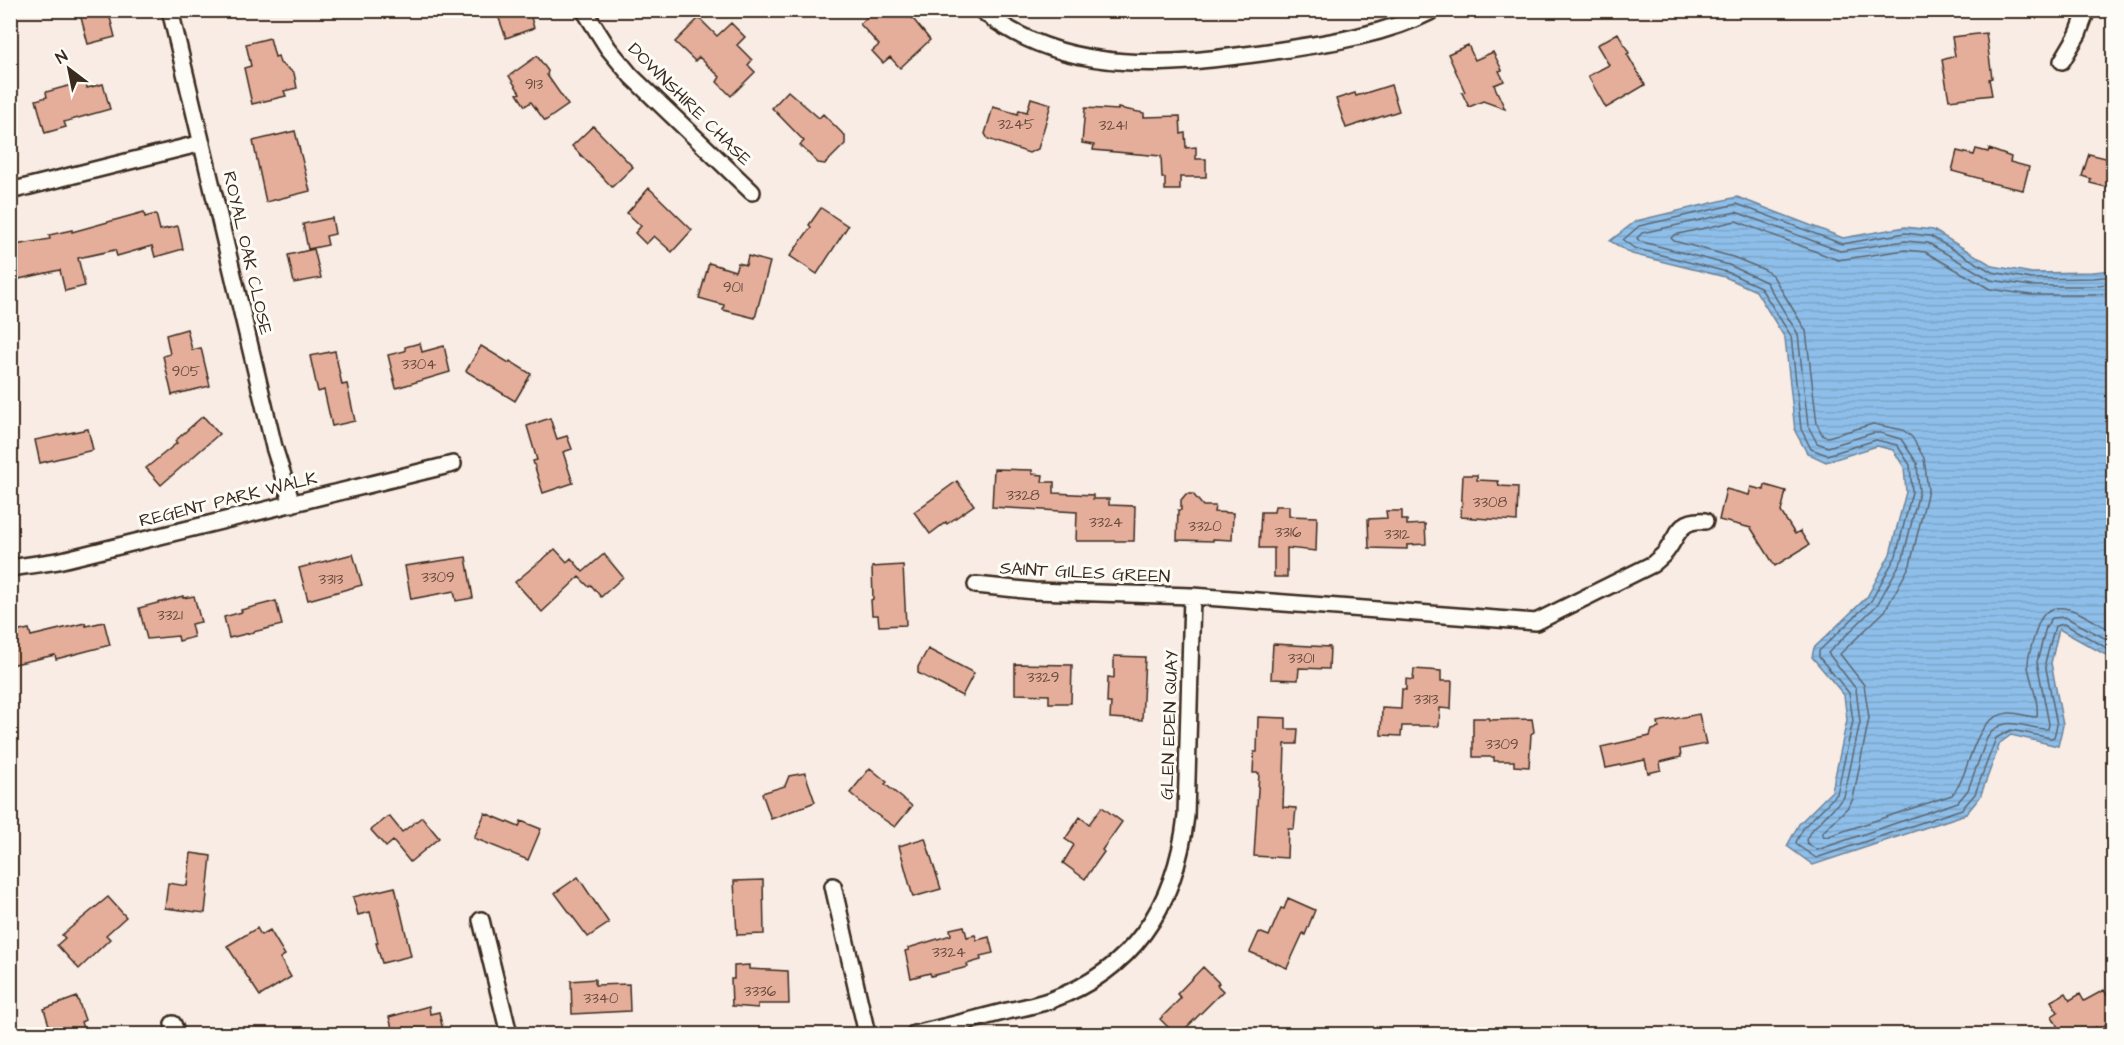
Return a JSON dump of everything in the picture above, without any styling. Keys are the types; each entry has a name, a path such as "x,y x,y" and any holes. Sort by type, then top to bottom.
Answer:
{"street":[{"name":"ROYAL OAK CLOSE","path":"170,10 274,447 292,504"},
{"name":"DOWNSHIRE CHASE","path":"584,10 608,48 631,76 752,192"},
{"path":"981,10 1015,32 1047,46 1080,56 1121,62 1163,64 1323,44 1373,32 1434,10"},
{"path":"2062,61 2078,34 2087,10"},
{"path":"10,191 202,143"},
{"name":"REGENT PARK WALK","path":"10,568 58,561 453,464"},
{"path":"1192,597 1536,622 1653,564 1665,553 1675,534 1682,527 1692,522 1705,520"},
{"name":"SAINT GILES GREEN","path":"976,585 1034,591 1192,597"},
{"name":"GLEN EDEN QUAY","path":"914,1035 1050,1001 1077,989 1103,973 1130,950 1146,932 1162,905 1174,877 1182,847 1186,816 1192,597"},
{"path":"833,886 867,1035"},
{"path":"481,920 509,1035"}],"water":[{"path":"1737,197 1843,238 1905,227 1933,230 1993,266 2032,273 2113,270 2113,659 2059,629 2051,663 2063,725 2058,746 2011,735 2000,743 1980,797 1966,814 1813,865 1787,846 1799,824 1832,791 1847,720 1844,695 1812,657 1814,648 1867,597 1890,554 1906,492 1904,467 1893,450 1877,446 1826,462 1807,453 1795,431 1785,338 1756,291 1725,277 1632,254 1610,241 1636,221"}],"building":[{"path":"79,10 108,10 115,37 88,44"},
{"path":"496,10 529,10 534,28 506,38"},
{"path":"875,10 906,10 930,40 900,68 890,57 883,63 872,51 879,45 860,24"},
{"path":"699,18 717,36 731,23 745,37 737,45 752,60 748,65 755,72 731,96 717,82 720,77 699,57 695,61 675,42"},
{"path":"1618,33 1645,85 1606,108 1588,76 1609,65 1597,45"},
{"path":"1986,33 1992,95 1949,100 1942,60 1955,56 1952,37"},
{"path":"270,38 275,57 278,56 280,63 294,73 297,88 284,91 286,96 252,104 244,68 251,66 246,44"},
{"path":"1468,45 1475,60 1493,52 1502,70 1499,71 1504,81 1494,85 1505,109 1483,101 1469,107 1462,93 1465,92 1448,54"},
{"path":"537,56 568,105 545,121 531,102 525,106 509,76"},
{"path":"86,81 87,88 103,84 110,109 64,122 66,127 45,133 36,100 47,97 46,92"},
{"path":"1391,85 1399,111 1346,128 1336,99 1355,93 1356,96"},
{"path":"788,91 819,118 823,114 845,136 845,144 825,164 818,163 800,145 804,141 772,108"},
{"path":"1031,98 1051,104 1038,149 1029,153 988,139 985,134 993,107 1018,114 1019,110 1027,112"},
{"path":"1085,108 1118,110 1118,108 1144,113 1144,117 1180,116 1181,134 1185,133 1186,148 1196,147 1196,159 1206,159 1206,177 1180,177 1180,190 1165,190 1161,156 1093,150 1094,145 1082,143"},
{"path":"593,126 633,167 612,187 572,146"},
{"path":"295,131 310,191 266,202 253,141"},
{"path":"1976,149 1988,152 1989,149 2011,157 2010,162 2029,167 2023,190 1982,181 1982,179 1952,171 1957,151 1974,155"},
{"path":"2089,154 2114,160 2114,189 2090,183 2091,179 2082,176"},
{"path":"649,188 692,230 672,252 654,236 646,244 635,233 641,226 627,213"},
{"path":"821,208 848,226 817,274 790,256 811,227 809,225"},
{"path":"144,212 145,217 156,214 160,230 178,226 183,249 155,257 152,246 117,256 115,250 78,258 85,286 65,291 60,270 10,281 10,246 50,239 49,235 72,230 72,232"},
{"path":"332,218 335,234 326,236 328,245 308,249 303,224"},
{"path":"314,249 321,278 294,283 288,255"},
{"path":"748,256 770,262 755,318 723,310 724,305 699,298 709,263 735,271 738,263 746,265"},
{"path":"187,329 192,350 201,348 210,386 172,395 163,356 170,354 166,335"},
{"path":"420,343 422,352 444,346 450,372 396,388 388,355 405,351 405,347"},
{"path":"481,346 531,374 515,401 466,371"},
{"path":"335,351 342,385 347,384 355,421 332,426 324,390 318,392 310,356"},
{"path":"203,416 219,434 161,485 146,468 177,443 175,441"},
{"path":"550,418 557,439 567,436 572,449 563,452 573,483 543,493 533,461 537,460 527,426"},
{"path":"88,429 93,450 40,463 35,440"},
{"path":"994,469 1032,470 1032,474 1043,475 1042,482 1054,482 1054,493 1093,495 1093,499 1109,499 1109,505 1135,506 1134,541 1076,541 1077,512 992,507"},
{"path":"1463,475 1477,475 1477,480 1498,481 1499,486 1518,487 1517,521 1461,517"},
{"path":"957,481 974,505 930,534 914,512"},
{"path":"1765,485 1786,491 1781,512 1795,534 1800,531 1809,545 1775,566 1751,528 1719,520 1726,489 1749,495 1751,487 1764,490"},
{"path":"1186,494 1193,494 1203,506 1215,506 1214,512 1233,513 1232,540 1177,540 1178,510 1181,510 1181,500"},
{"path":"1275,506 1289,506 1289,516 1317,517 1316,551 1287,548 1287,577 1274,577 1274,548 1259,548 1261,512 1274,512"},
{"path":"1386,511 1402,511 1402,520 1407,520 1407,525 1425,524 1426,544 1407,545 1407,549 1369,548 1368,519 1387,518"},
{"path":"555,549 567,562 571,558 583,572 604,554 623,577 601,597 591,585 589,587 579,577 542,612 515,582"},
{"path":"353,554 362,585 308,600 299,568"},
{"path":"466,557 473,598 456,601 454,591 411,599 405,566"},
{"path":"903,565 906,625 879,626 878,615 872,615 872,567"},
{"path":"183,596 183,598 194,596 201,622 191,624 194,637 179,641 178,636 147,639 139,608"},
{"path":"276,601 282,625 229,638 224,617"},
{"path":"104,622 110,645 56,659 55,655 10,665 10,633 29,629 31,636 85,623 86,626"},
{"path":"1273,644 1330,647 1329,669 1299,668 1298,680 1271,679"},
{"path":"928,649 974,673 962,696 918,673 918,667"},
{"path":"1114,656 1145,657 1142,720 1110,718 1111,703 1107,703 1108,677 1114,678"},
{"path":"1015,664 1072,665 1071,703 1049,703 1049,695 1015,694"},
{"path":"1414,669 1441,671 1441,681 1452,681 1451,709 1440,708 1439,726 1402,726 1401,736 1381,735 1382,708 1401,709 1402,689 1406,690 1406,679 1413,680"},
{"path":"1699,714 1706,744 1680,749 1681,757 1660,762 1661,770 1648,773 1645,760 1606,768 1601,747 1650,736 1652,730 1659,728 1658,722"},
{"path":"1258,717 1286,718 1286,729 1298,729 1297,744 1285,744 1283,807 1296,808 1294,829 1288,829 1287,858 1254,856 1259,773 1253,773 1254,752 1257,752"},
{"path":"1473,718 1532,719 1534,732 1531,734 1529,767 1514,766 1514,761 1494,761 1494,757 1473,757"},
{"path":"870,768 887,782 885,784 912,806 895,827 850,793"},
{"path":"805,773 815,802 771,819 762,793 785,786 789,776"},
{"path":"1102,807 1122,822 1085,879 1063,863 1074,845 1065,839 1080,817 1089,824"},
{"path":"485,813 519,827 521,821 541,829 528,860 474,838"},
{"path":"389,816 402,832 422,817 439,838 410,862 393,841 386,847 371,830"},
{"path":"925,838 941,889 913,897 899,846"},
{"path":"191,853 211,856 205,913 165,908 168,883 187,886"},
{"path":"578,877 609,923 588,937 555,893"},
{"path":"763,880 764,934 737,935 734,881"},
{"path":"395,887 411,956 382,963 370,912 358,915 353,897"},
{"path":"108,897 126,917 106,935 110,939 79,969 57,945 65,938 62,935"},
{"path":"1288,898 1315,910 1305,935 1303,933 1287,968 1250,952 1259,932 1269,936"},
{"path":"964,926 967,937 975,935 977,940 989,937 993,953 980,956 981,960 967,964 968,967 931,976 930,973 911,978 905,951 909,950 908,948 951,935 950,929"},
{"path":"257,928 261,935 270,930 285,955 280,958 291,977 260,996 227,946"},
{"path":"749,965 749,969 788,971 789,1004 758,1004 758,1008 732,1006 731,979 734,979 734,966"},
{"path":"1203,967 1219,983 1217,985 1223,991 1179,1035 1176,1035 1160,1019 1181,998 1177,994"},
{"path":"595,979 595,985 629,984 630,1011 572,1014 571,981"},
{"path":"2104,990 2114,1007 2114,1019 2097,1030 2096,1027 2083,1035 2062,1035 2052,1016 2058,1012 2051,1001 2066,993 2070,1000 2080,994 2084,1001"},
{"path":"77,997 85,1020 81,1022 85,1035 52,1035 44,1009"},
{"path":"429,1006 430,1014 439,1012 444,1035 394,1035 389,1017"}]}
